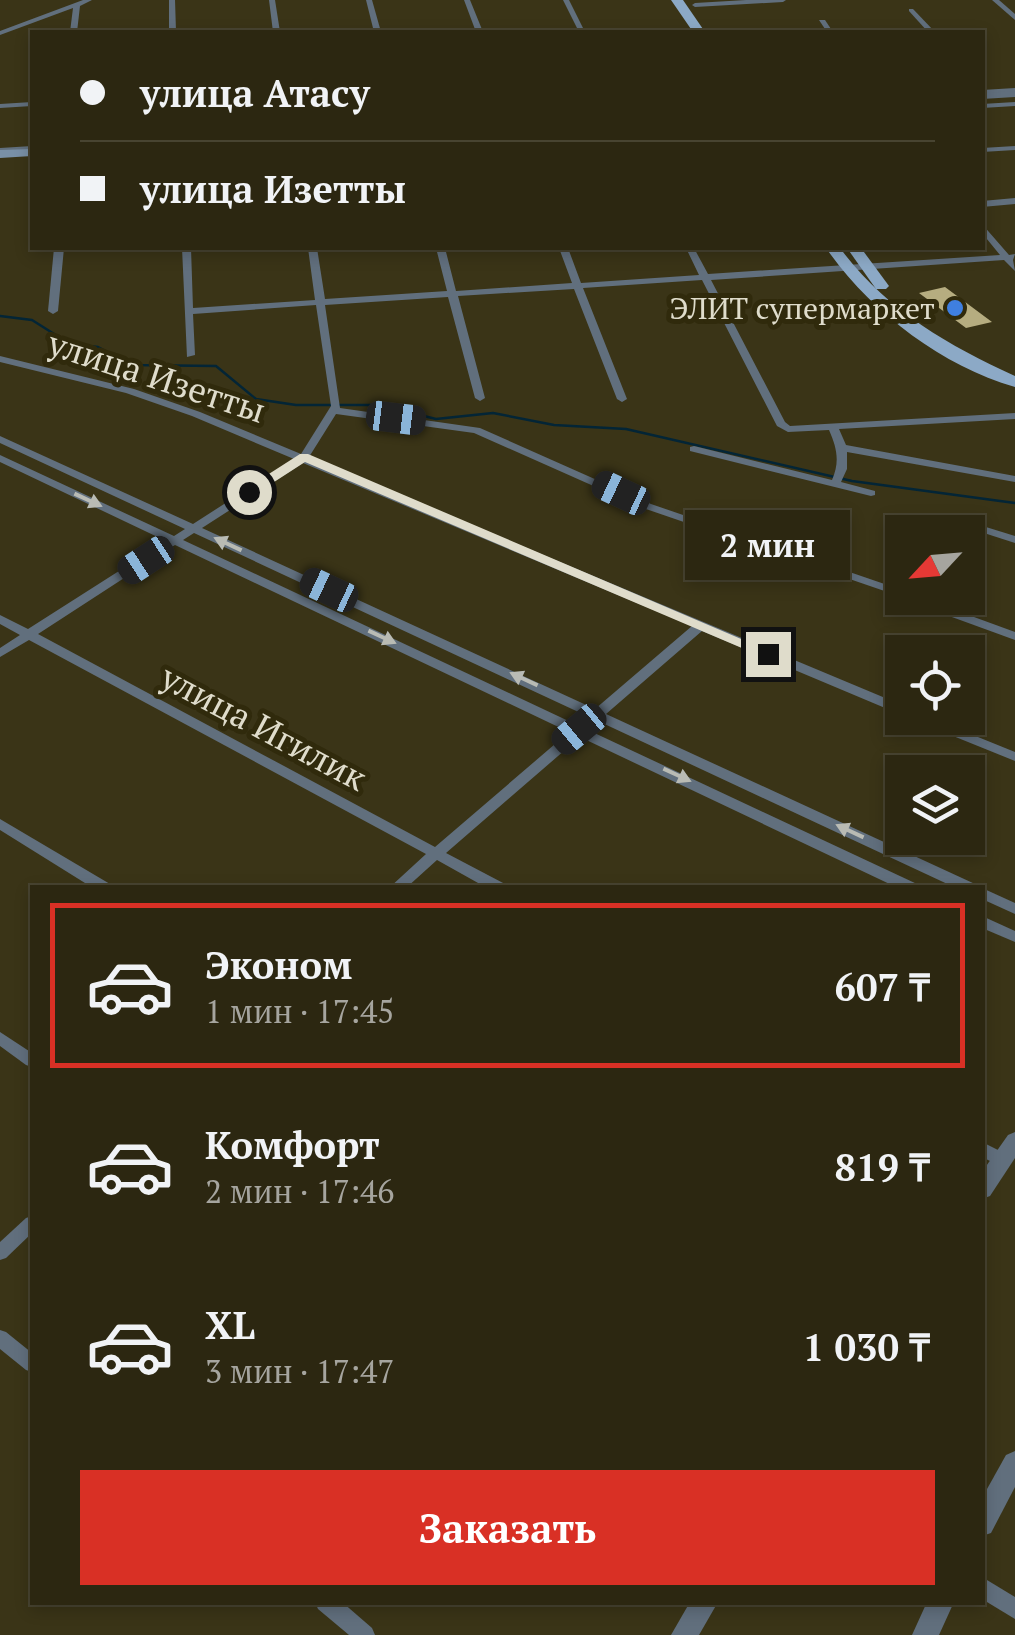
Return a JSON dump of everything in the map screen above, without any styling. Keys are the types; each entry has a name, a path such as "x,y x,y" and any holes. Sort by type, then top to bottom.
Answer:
{"main road":[{"path":"676,0 705,30"},
{"path":"694,3 705,30"},
{"path":"0,155 30,153"},
{"path":"834,250 846,269 894,314 954,355 1015,382"},
{"path":"855,250 906,310 1015,368"}],"street":[{"path":"0,32 89,0"},
{"path":"172,0 173,30"},
{"path":"272,0 277,30"},
{"path":"369,0 377,30"},
{"path":"467,0 479,30"},
{"path":"566,0 581,30"},
{"path":"694,3 783,0"},
{"path":"995,0 1015,18"},
{"path":"74,30 77,4"},
{"path":"912,10 930,30"},
{"path":"822,22 828,30"},
{"path":"985,96 1015,97"},
{"path":"0,106 30,104"},
{"path":"985,150 1015,148"},
{"path":"985,204 1015,201"},
{"path":"985,230 1011,257 1015,268"},
{"path":"53,311 59,250"},
{"path":"186,250 190,355"},
{"path":"0,653 304,457 334,408 312,250"},
{"path":"441,250 480,398"},
{"path":"565,250 622,399"},
{"path":"691,250 781,424 797,431 1015,416"},
{"path":"188,311 1011,257"},
{"name":"улица Изетты","path":"0,360 130,391 304,457 885,703"},
{"path":"334,408 476,430 647,506 885,588"},
{"path":"834,428 844,448 843,468 835,484"},
{"path":"0,439 964,885"},
{"path":"694,448 871,493"},
{"path":"844,448 1015,479"},
{"path":"0,458 906,885"},
{"path":"985,530 1015,540"},
{"path":"958,615 1015,636"},
{"name":"улица Игилик","path":"0,619 494,885"},
{"path":"399,885 701,625"},
{"path":"961,735 1015,757"},
{"path":"0,824 100,885"},
{"path":"985,894 1015,908"},
{"path":"985,922 1015,937"},
{"path":"0,1038 30,1060"},
{"path":"985,1183 1000,1150"},
{"path":"0,1254 30,1226"},
{"path":"0,1338 30,1362"},
{"path":"985,1518 1015,1463"},
{"path":"985,1589 1015,1609"},
{"path":"330,1605 365,1635"},
{"path":"684,1635 704,1605"},
{"path":"924,1635 939,1605"}],"building":[{"name":"ЭЛИТ супермаркет","path":"945,287 992,322 966,328 919,293"}],"waterway":[{"path":"0,316 32,320 70,344 98,347 131,365 216,366 256,399 296,405 379,405 436,419 493,413 554,425 626,429 852,481 1015,503"}],"place":[{"name":"ЭЛИТ супермаркет","path":"955,308"}],"route":[{"path":"249,492 304,457 768,654"}]}
